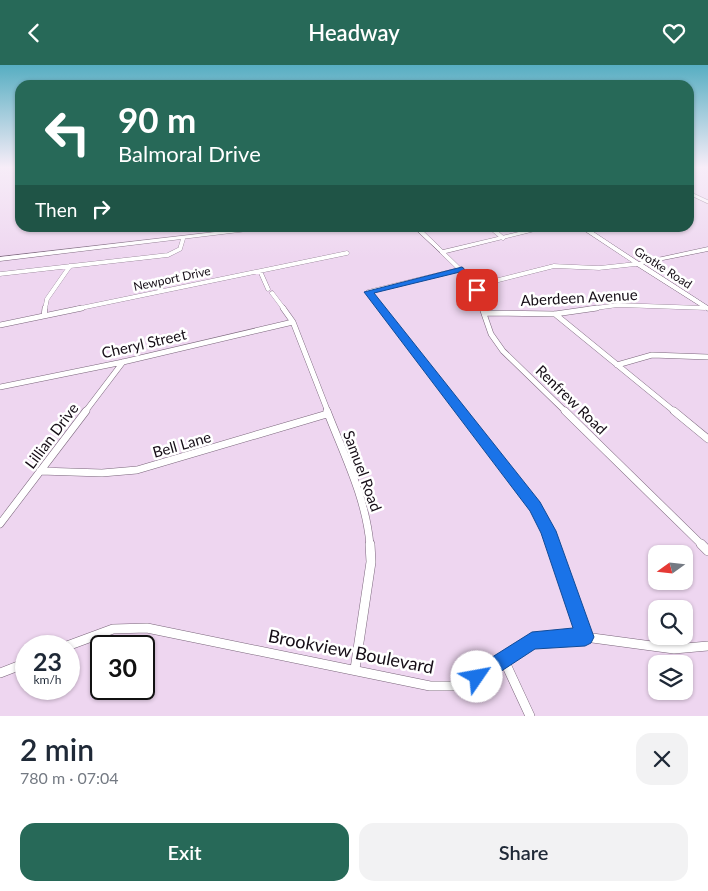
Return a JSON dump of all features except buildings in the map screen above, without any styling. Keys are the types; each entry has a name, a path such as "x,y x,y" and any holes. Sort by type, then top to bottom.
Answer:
{"street":[{"path":"0,259 238,232"},
{"path":"420,232 442,252 526,232"},
{"path":"496,232 503,237"},
{"name":"Grotke Road","path":"588,232 707,309"},
{"path":"0,274 168,255 180,249 182,239"},
{"path":"475,285 554,266 599,268 636,264 708,249"},
{"name":"Renfrew Road","path":"442,252 462,269 475,285 491,334 503,351 708,551"},
{"name":"Newport Drive","path":"0,325 347,253"},
{"path":"44,316 47,299 70,266"},
{"path":"462,269 368,292 535,506 548,531 585,637"},
{"name":"Samuel Road","path":"260,271 270,291 293,323 360,496 368,526 371,562 354,669"},
{"name":"Aberdeen Avenue","path":"484,313 555,314 618,305 707,309"},
{"path":"555,314 708,439"},
{"name":"Cheryl Street","path":"0,387 123,362 293,323"},
{"path":"617,365 652,355 708,357"},
{"name":"Lillian Drive","path":"0,524 123,362"},
{"name":"Bell Lane","path":"40,471 102,473 137,471 327,414"},
{"name":"Brookview Boulevard","path":"80,641 113,629 147,628 430,686 463,686 532,641 550,637 585,637 674,649 708,646"},
{"path":"504,660 530,716"},
{"path":"0,673 15,667"}],"route":[{"path":"477,290 474,283 462,269 368,292 535,506 548,531 585,637 550,637 532,641 477,677"}]}
